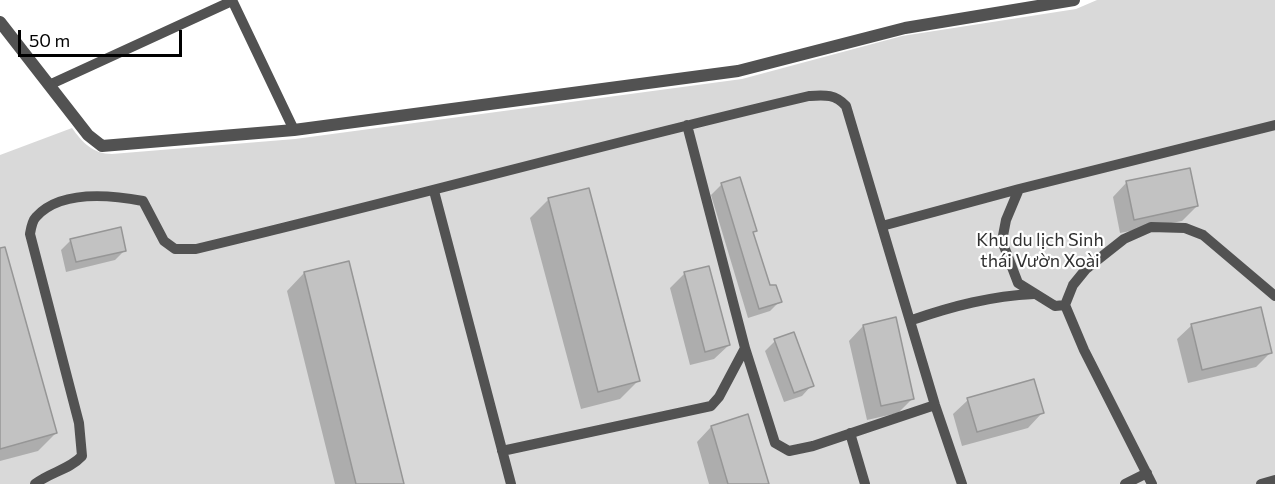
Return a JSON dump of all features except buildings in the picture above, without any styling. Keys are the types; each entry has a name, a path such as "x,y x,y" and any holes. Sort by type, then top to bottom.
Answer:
{"street":[{"path":"0,22 88,135 102,146 294,130 738,71 905,28 1074,0"}],"lane":[{"path":"49,85 232,1 294,130"},
{"path":"35,484 48,474 73,466 82,456 79,423 30,234 34,218 56,201 120,196 143,201 164,241 175,249 196,249 434,191 687,124 809,96 828,94 838,98 846,106 912,320 935,405 962,484"},
{"path":"687,124 745,348 775,443 789,452 935,405"},
{"path":"882,226 1275,125"},
{"path":"1019,189 1006,219 1002,241 1018,283 1055,306 1065,305"},
{"path":"434,191 511,484"},
{"path":"1125,484 1150,479 1084,350 1065,305 1073,285 1086,269 1124,239 1151,227 1185,228 1203,235 1275,296"},
{"path":"912,320 950,306 999,296 1034,294"},
{"path":"502,451 711,406 719,397 745,348"},
{"path":"850,433 865,484"},
{"path":"1261,484 1275,480"}],"green space":[{"name":"Khu du lịch Sinh thái Vườn Xoài","path":"1097,0 1275,0 1275,484 0,484 0,155 72,128 89,146 99,152 112,154 295,139 742,79 902,36 1076,9"}]}
